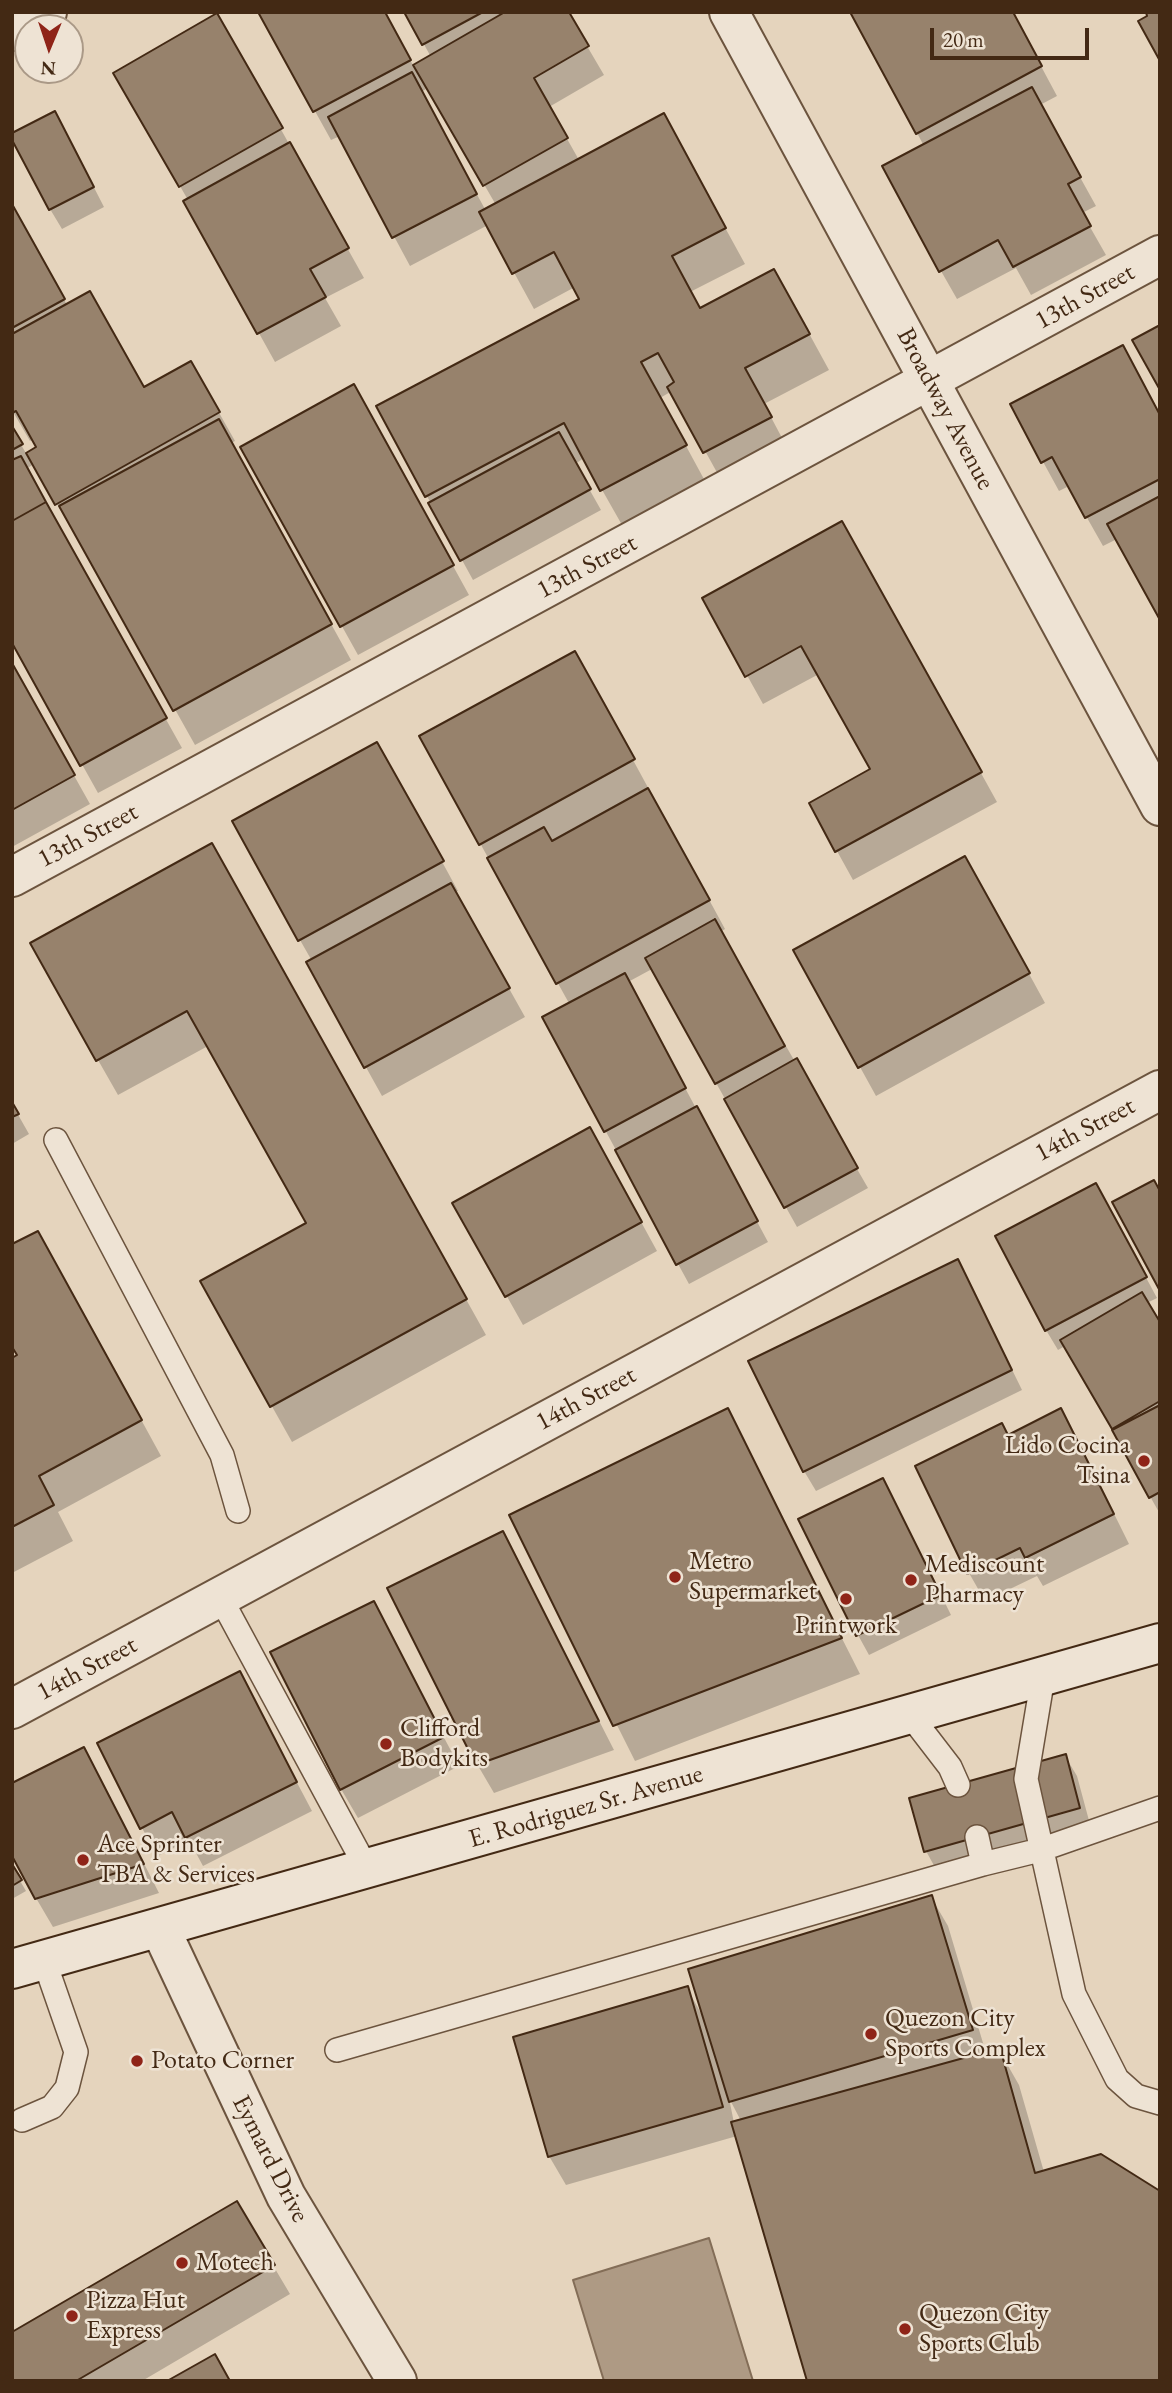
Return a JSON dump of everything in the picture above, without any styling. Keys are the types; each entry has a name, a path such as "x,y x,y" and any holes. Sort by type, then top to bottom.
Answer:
{"street":[{"path":"12,31 47,12"},
{"name":"Broadway Avenue","path":"729,12 1160,806"},
{"name":"13th Street","path":"12,877 930,383 1160,256"},
{"name":"14th Street","path":"12,1709 1160,1090"},
{"name":"E. Rodriguez Sr. Avenue","path":"28,1965 1160,1643"},
{"name":"Eymard Drive","path":"160,1928 286,2196 397,2381"}],"lane":[{"path":"56,1140 222,1455 238,1511"},
{"path":"220,1597 367,1869"},
{"path":"1043,1677 1026,1779 1074,1994 1103,2056 1117,2079 1136,2096 1160,2103"},
{"path":"910,1714 950,1767 958,1785"},
{"path":"337,2050 983,1864 1040,1850 1160,1808"},
{"path":"977,1837 983,1864"},
{"path":"22,2120 52,2107 68,2088 76,2052 28,1965"}],"shaded area":[{"path":"709,2238 753,2381 604,2381 573,2280"}],"building":[{"path":"258,12 385,12 411,60 313,112"},
{"path":"404,12 483,12 422,45"},
{"path":"505,12 569,12 589,46 534,78 568,138 483,186 413,65"},
{"path":"850,12 1013,12 1042,66 916,134"},
{"path":"1146,12 1160,12 1160,61 1138,21 1147,16"},
{"path":"217,13 283,128 179,187 113,73"},
{"path":"412,72 477,194 392,238 328,117"},
{"path":"1032,87 1081,177 1068,184 1091,226 1013,267 998,240 939,272 882,166"},
{"path":"55,111 94,187 49,210 12,140 12,133"},
{"path":"664,113 726,228 672,256 700,308 774,269 810,334 745,368 772,417 703,453 667,387 674,382 658,353 641,362 687,445 600,491 564,423 425,497 376,406 579,299 554,252 512,274 479,212"},
{"path":"290,142 349,248 310,269 326,297 257,334 183,201"},
{"path":"12,204 65,299 12,328"},
{"path":"90,291 144,387 191,361 220,412 55,505 26,453 36,447 16,411 12,413 12,334"},
{"path":"1160,325 1160,390 1132,340"},
{"path":"1123,345 1160,415 1160,479 1085,518 1052,457 1041,463 1010,404"},
{"path":"354,384 454,565 340,627 240,447"},
{"path":"219,419 332,624 173,711 59,506"},
{"path":"12,426 23,444 12,450"},
{"path":"559,432 591,489 460,561 428,503"},
{"path":"21,456 46,502 12,521 12,460"},
{"path":"1160,496 1160,620 1107,524"},
{"path":"46,502 167,718 80,766 12,643 12,521"},
{"path":"842,521 982,772 835,852 809,803 870,769 801,646 745,677 702,598"},
{"path":"575,651 635,759 479,845 419,736"},
{"path":"12,663 75,775 12,810"},
{"path":"377,742 444,861 298,941 232,821"},
{"path":"648,788 710,900 556,984 487,858 544,827 552,841"},
{"path":"212,843 467,1299 270,1407 200,1281 306,1223 187,1011 96,1061 30,943"},
{"path":"965,856 1030,973 858,1068 793,950"},
{"path":"451,883 510,988 364,1068 306,962"},
{"path":"715,919 785,1046 715,1084 645,958"},
{"path":"625,973 686,1088 604,1132 542,1017"},
{"path":"797,1058 858,1168 784,1208 724,1099"},
{"path":"12,1102 19,1114 12,1117"},
{"path":"697,1106 758,1221 676,1265 615,1150"},
{"path":"590,1127 642,1222 505,1297 452,1203"},
{"path":"1154,1180 1160,1191 1160,1291 1112,1202"},
{"path":"1096,1183 1147,1277 1045,1331 995,1236"},
{"path":"38,1231 142,1420 39,1476 54,1505 12,1527 12,1358 17,1355 12,1347 12,1244"},
{"path":"958,1259 1012,1370 803,1472 748,1361"},
{"path":"1142,1292 1160,1322 1160,1401 1112,1429 1060,1340"},
{"name":"Lido Cocina Tsina","path":"1160,1405 1160,1492 1149,1498 1112,1430"},
{"name":"Metro Supermarket","path":"728,1408 842,1638 613,1726 509,1515"},
{"path":"1061,1408 1114,1514 1025,1558 1020,1548 967,1574 915,1466 1002,1423 1008,1435"},
{"path":"883,1478 941,1595 856,1636 798,1519"},
{"path":"503,1531 599,1721 476,1765 387,1588"},
{"path":"374,1601 444,1737 340,1790 270,1652"},
{"path":"240,1671 297,1782 185,1838 172,1812 140,1829 97,1743"},
{"path":"84,1747 144,1864 35,1899 12,1856 12,1783"},
{"path":"1066,1754 1080,1808 924,1852 909,1798"},
{"path":"12,1864 22,1880 12,1886"},
{"path":"932,1895 973,2030 729,2102 688,1969"},
{"path":"688,1986 723,2107 548,2157 513,2037"},
{"path":"1000,2048 1035,2173 1101,2154 1160,2191 1160,2381 807,2381 731,2122"},
{"path":"237,2201 275,2265 76,2381 12,2381 12,2332"},
{"path":"215,2354 230,2381 167,2381"}],"place":[{"name":"Lido Cocina Tsina","path":"1144,1461"},
{"name":"Metro Supermarket","path":"675,1577"},
{"name":"Mediscount Pharmacy","path":"911,1580"},
{"name":"Printwork","path":"846,1599"},
{"name":"Clifford Bodykits","path":"386,1744"},
{"name":"Ace Sprinter TBA & Services","path":"83,1860"},
{"name":"Quezon City Sports Complex","path":"871,2034"},
{"name":"Potato Corner","path":"137,2061"},
{"name":"Motech","path":"182,2263"},
{"name":"Pizza Hut Express","path":"72,2316"},
{"name":"Quezon City Sports Club","path":"905,2329"}]}
